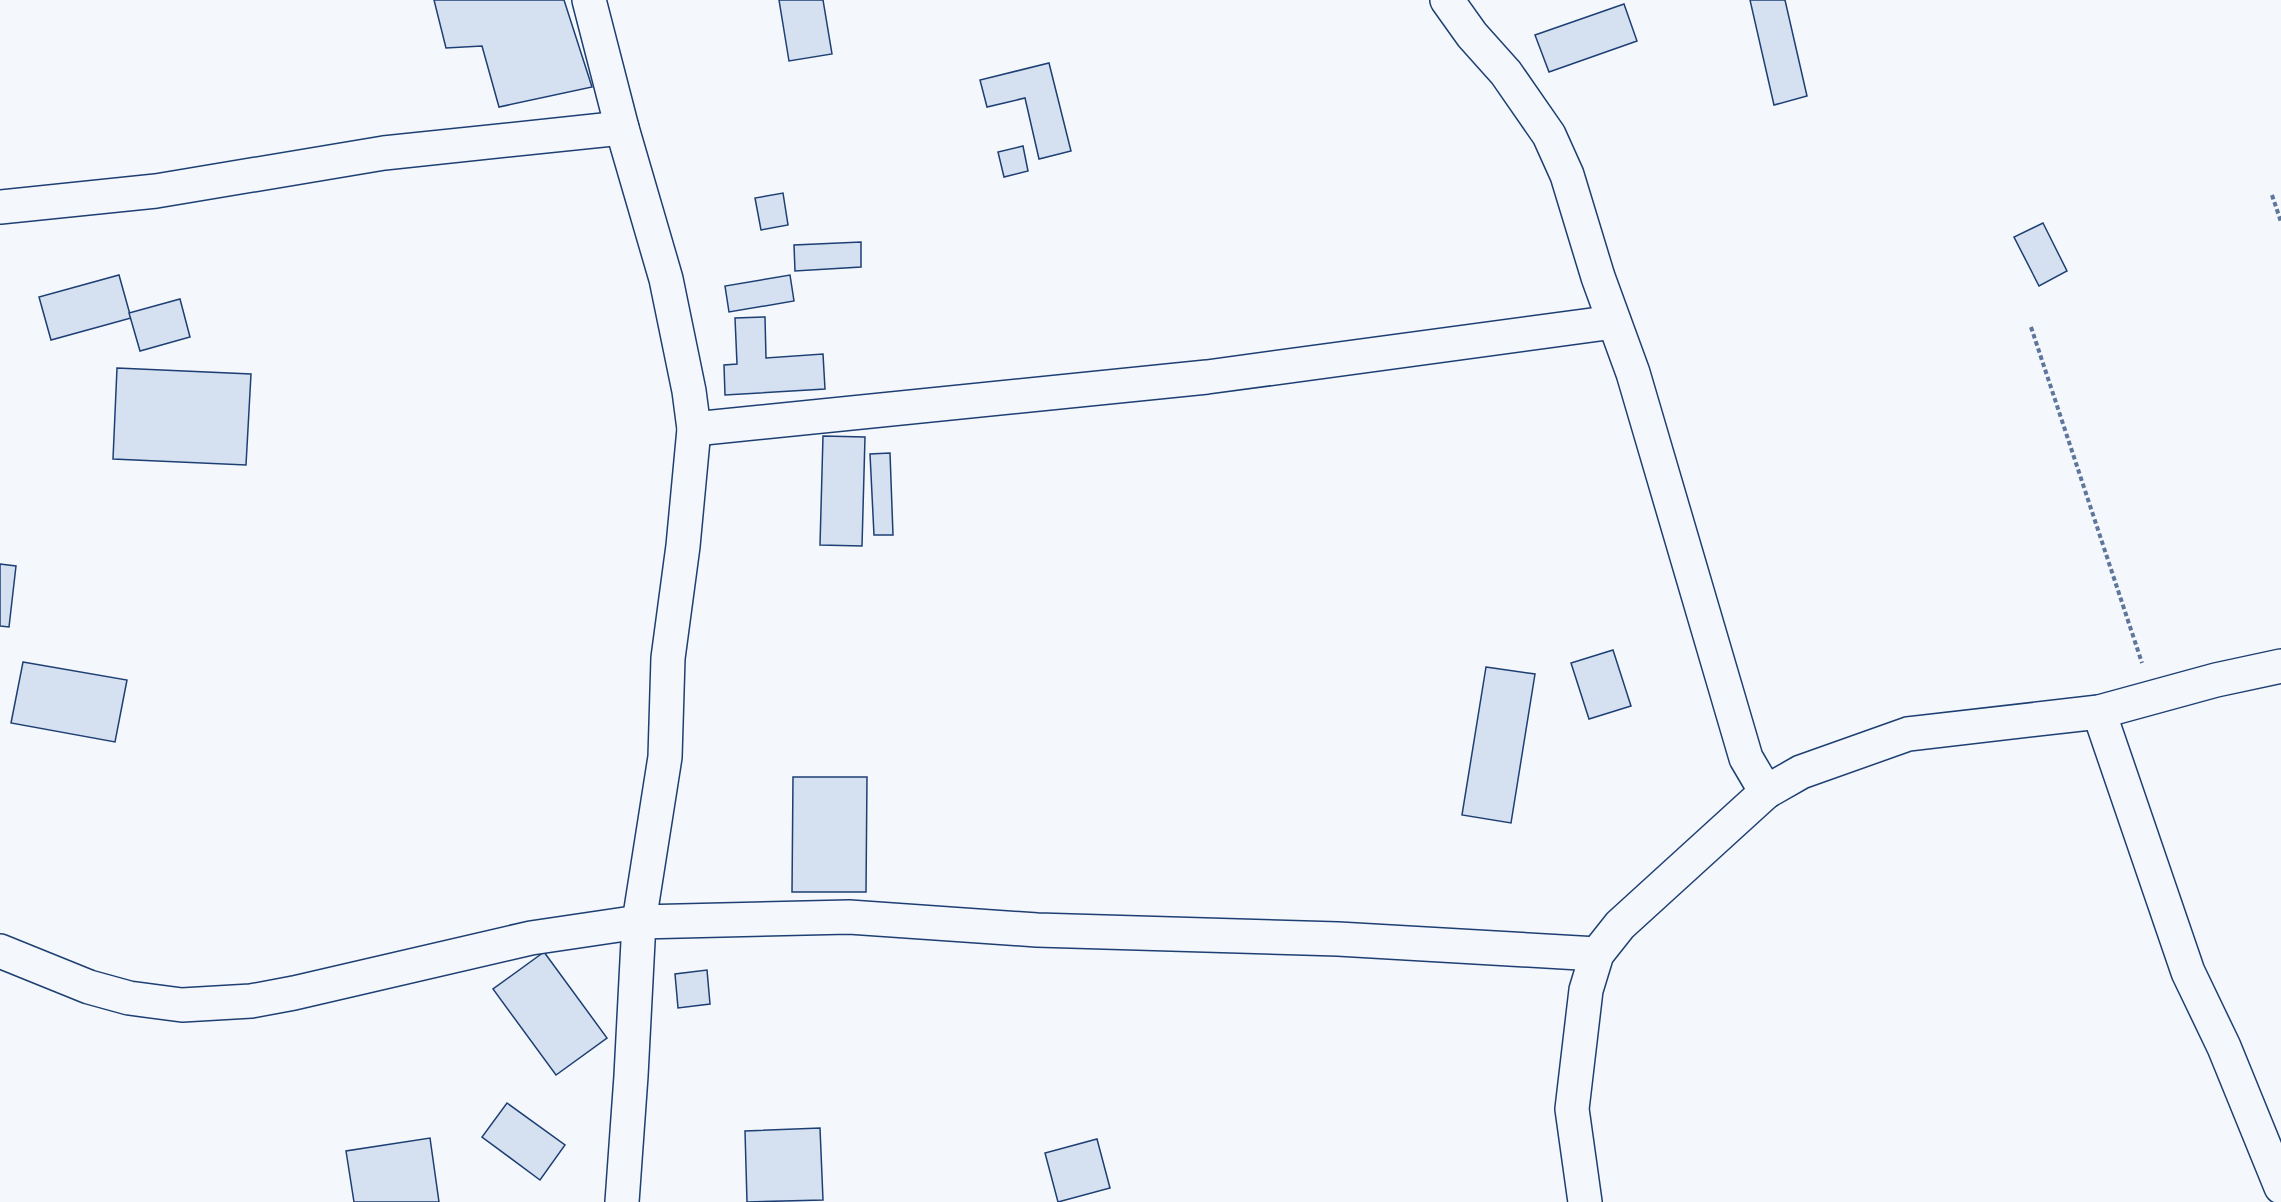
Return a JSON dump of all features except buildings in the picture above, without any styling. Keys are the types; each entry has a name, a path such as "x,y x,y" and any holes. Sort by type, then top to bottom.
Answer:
{"street":[{"path":"589,0 622,128 666,279 689,391 693,429 683,546 668,658 665,757 639,922 622,1202"},
{"path":"1447,0 1506,73 1549,135 1567,175 1598,277 1633,373 1746,758 1756,779 1766,792"},
{"path":"0,207 156,191 384,153 622,128"},
{"path":"693,429 1206,377 1614,322"},
{"path":"1585,1202 1572,1109 1586,990 1597,954 1620,925 1766,792 1801,772 1908,734 2099,712 2216,680 2281,666"},
{"path":"2099,712 2188,972 2228,1056 2281,1187"},
{"path":"0,951 89,987 129,998 182,1005 215,1005 294,993 531,938 639,922 849,917 1036,930 1338,939 1597,954"}],"path":[{"path":"2272,195 2281,222"},
{"path":"2031,327 2154,698"}]}
